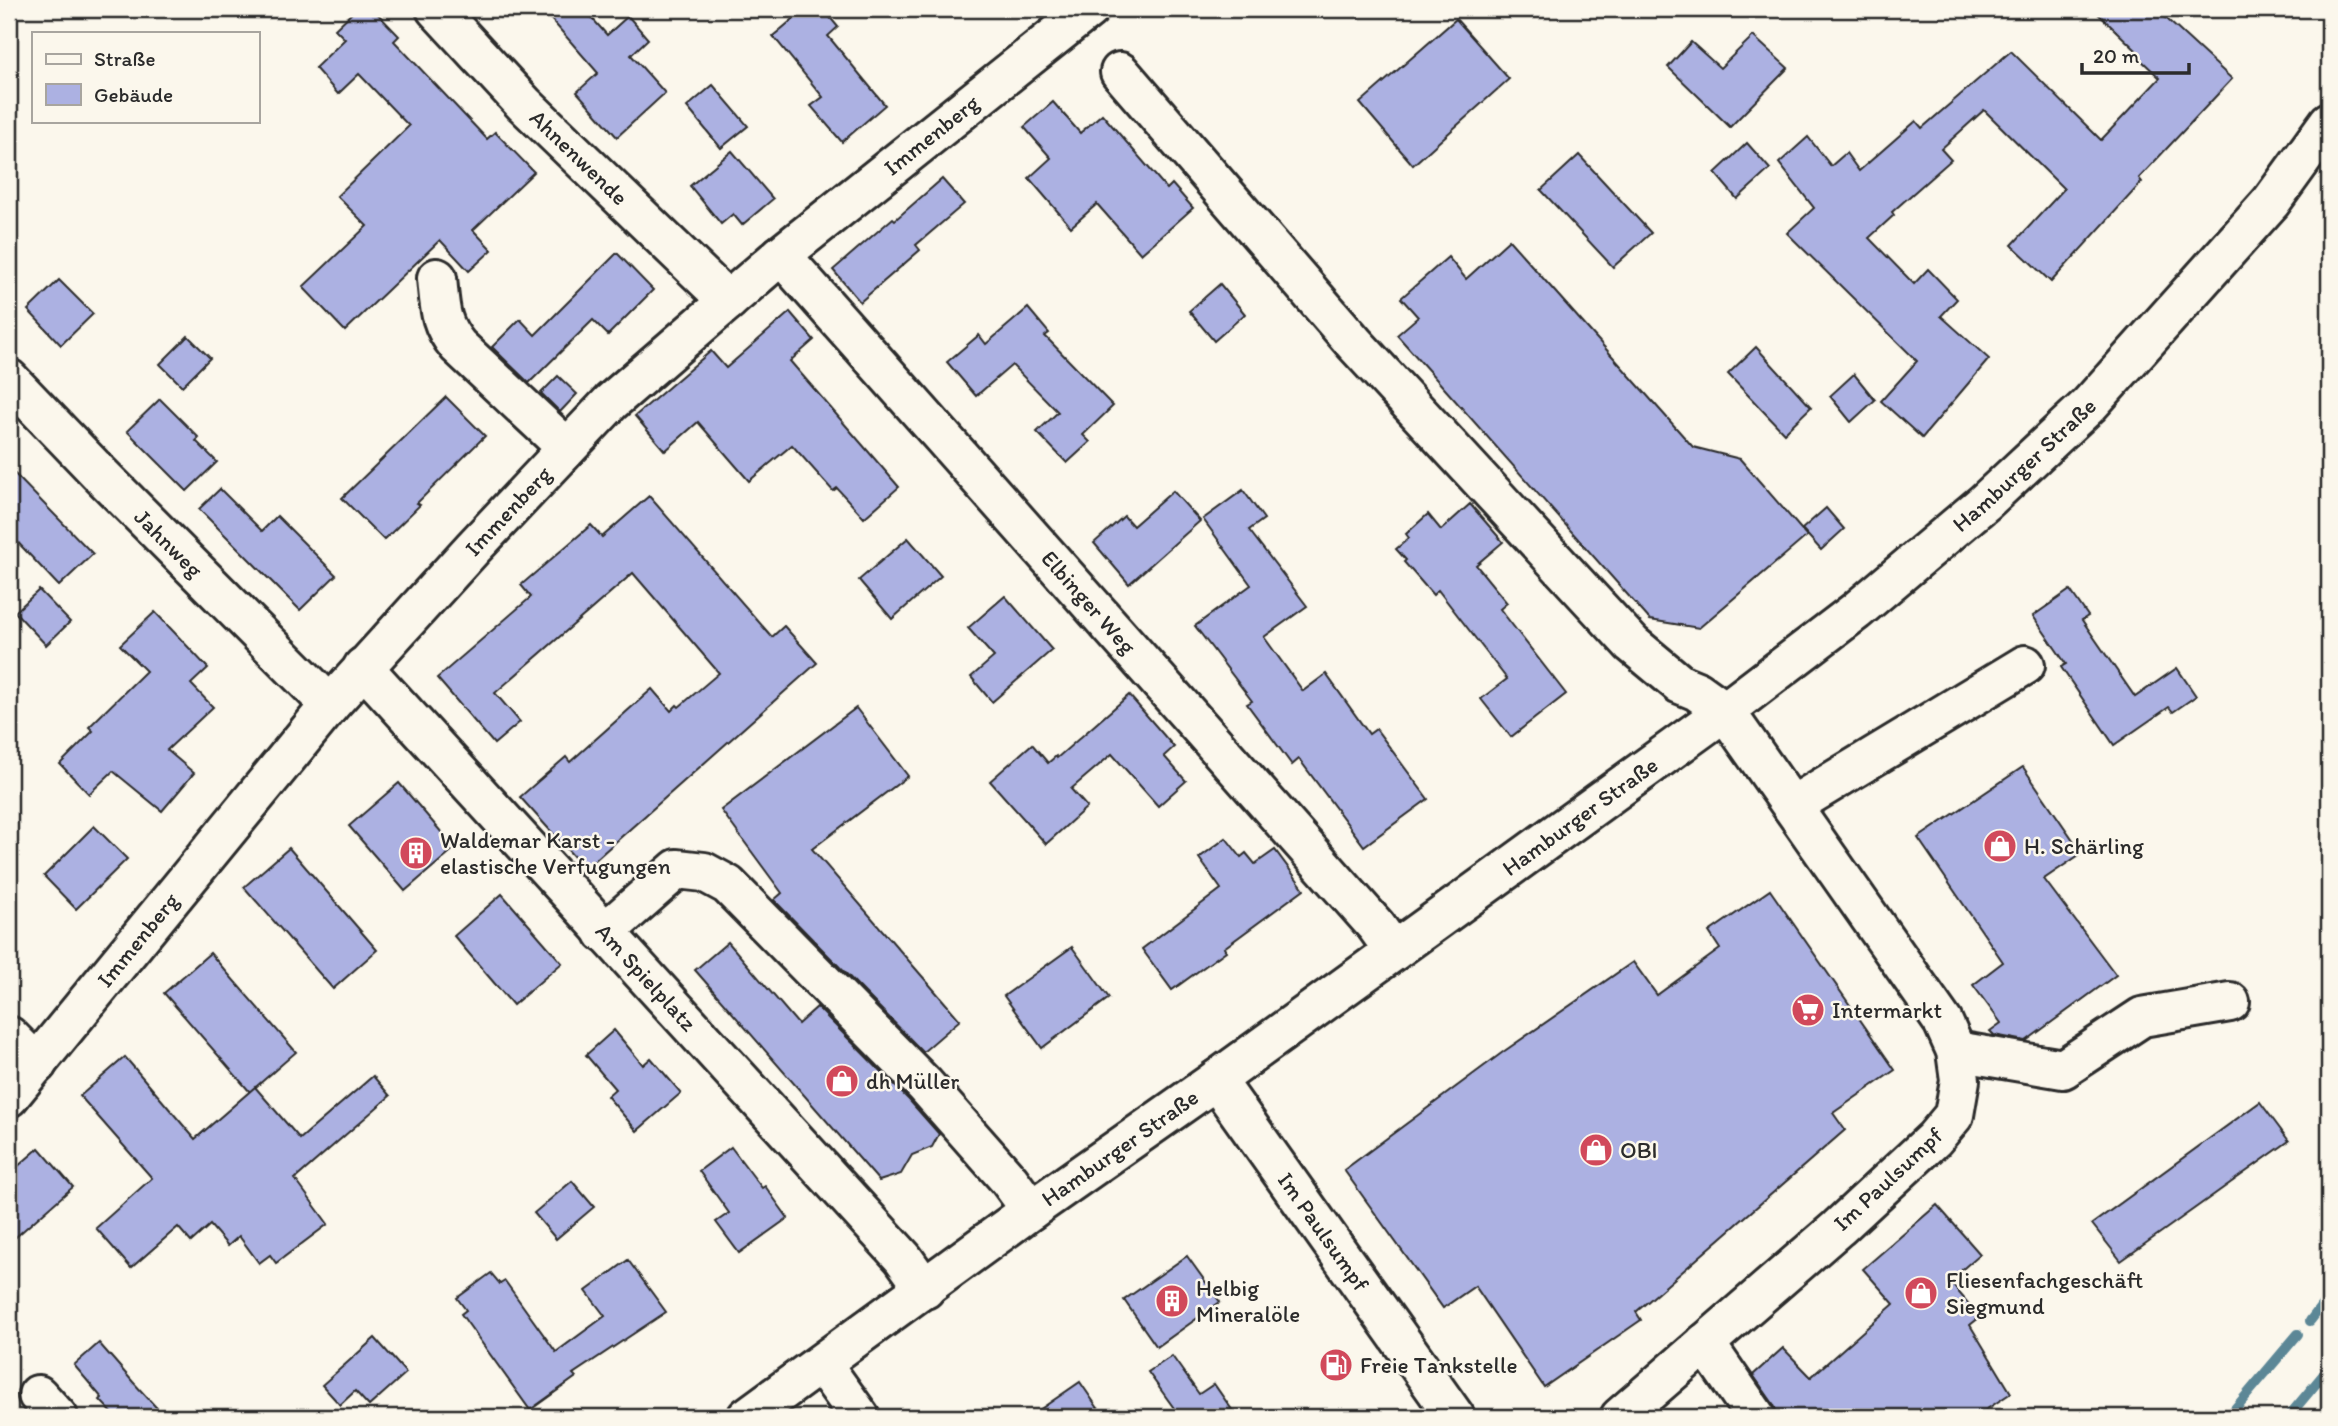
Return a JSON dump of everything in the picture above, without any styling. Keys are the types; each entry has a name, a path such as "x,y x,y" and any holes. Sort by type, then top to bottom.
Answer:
{"street":[{"name":"Ahnenwende","path":"436,9 524,104 728,301"},
{"name":"Immenberg","path":"9,1097 330,705 611,402 781,255 1089,9"},
{"path":"1120,72 1355,344 1632,645 1680,684 1697,691 1725,710"},
{"name":"Hamburger Straße","path":"747,1417 1394,951 1856,611 1984,503 2089,405 2271,202 2329,122"},
{"name":"Elbinger Weg","path":"781,255 1376,926 1394,951"},
{"path":"437,278 446,332 567,448"},
{"name":"Jahnweg","path":"9,379 330,705"},
{"path":"1792,806 2025,665"},
{"name":"Am Spielplatz","path":"363,667 903,1258 925,1289"},
{"name":"Im Paulsumpf","path":"1620,1417 1838,1227 1941,1131 1954,1115 1960,1080 1956,1051 1943,1022 1725,710"},
{"path":"604,933 677,869 704,872 728,885 925,1085 1009,1180 1031,1210"},
{"path":"1956,1051 2063,1069 2142,1017 2230,1002"},
{"path":"9,1036 37,1064"},
{"name":"Im Paulsumpf","path":"1216,1080 1455,1417"},
{"path":"1705,1343 1755,1417"},
{"path":"822,1364 860,1417"}],"building":[{"path":"356,9 373,9 399,36 394,41 487,139 495,132 534,172 473,230 492,250 469,271 440,240 345,331 303,287 367,226 337,196 409,126 359,74 338,94 315,68 345,39 335,29"},
{"path":"542,9 584,9 607,35 628,16 648,39 631,55 665,93 617,137 577,92 598,73"},
{"path":"805,9 823,9 838,27 828,36 885,105 842,142 811,106 823,97 773,36"},
{"path":"2093,9 2156,9 2232,79 2139,178 2142,182 2051,282 2012,245 2064,189 1984,110 1941,149 1951,160 1892,212 1894,215 1869,238 1914,284 1928,269 1957,299 1941,316 1989,359 1922,438 1881,401 1917,361 1787,233 1814,208 1779,163 1808,137 1831,166 1846,153 1859,171 1916,121 1922,128 2011,51 2101,140 2160,78 2138,57 2140,54"},
{"path":"1456,19 1509,79 1413,165 1360,103"},
{"path":"1753,36 1788,68 1730,127 1668,67 1691,42 1720,68"},
{"path":"713,85 748,126 721,148 687,107"},
{"path":"1053,102 1080,133 1102,114 1167,189 1172,184 1193,208 1141,254 1097,204 1071,227 1029,178 1051,158 1024,127"},
{"path":"1747,143 1770,169 1737,199 1715,173"},
{"path":"732,151 773,199 742,225 733,214 721,224 690,186"},
{"path":"1579,155 1651,233 1613,267 1541,190"},
{"path":"942,179 964,204 916,245 920,250 860,302 833,270"},
{"path":"1509,240 1693,447 1740,459 1807,536 1699,628 1650,620 1397,335 1418,317 1401,298 1448,257 1466,279"},
{"path":"617,253 653,290 608,335 593,320 529,383 492,347 520,319 535,335"},
{"path":"59,280 93,314 61,345 28,310"},
{"path":"1220,284 1245,314 1214,341 1189,311"},
{"path":"1028,308 1049,333 1045,336 1113,406 1083,435 1090,442 1067,463 1037,432 1058,412 1012,365 976,396 947,362 979,335 986,344"},
{"path":"790,312 814,340 790,361 899,487 864,518 837,488 833,491 792,445 749,481 698,422 665,451 635,416 711,351 726,368"},
{"path":"188,336 210,358 182,386 160,364"},
{"path":"1756,347 1811,407 1784,433 1728,374"},
{"path":"1854,374 1875,400 1851,422 1830,396"},
{"path":"558,376 577,394 560,412 541,393"},
{"path":"446,397 485,436 417,503 420,505 384,540 342,498"},
{"path":"160,399 199,438 196,441 217,462 187,491 127,431"},
{"path":"9,468 93,554 59,586 9,533"},
{"path":"220,489 262,531 277,516 336,575 300,610 199,509"},
{"path":"1243,490 1264,519 1249,530 1307,606 1264,637 1303,691 1326,674 1369,734 1376,729 1428,799 1364,846 1299,759 1292,765 1247,704 1252,701 1195,626 1251,585 1203,519"},
{"path":"1173,491 1200,521 1129,584 1094,543 1124,516 1133,526"},
{"path":"649,496 772,637 784,626 817,663 585,869 520,797 566,757 570,762 652,689 671,711 719,673 633,573 495,693 520,722 494,744 437,678 531,597 521,585 591,525 602,537"},
{"path":"1470,504 1503,542 1476,565 1507,603 1500,609 1566,694 1511,737 1481,699 1507,679 1438,590 1433,595 1396,549 1409,538 1406,534 1428,514 1441,530"},
{"path":"1826,508 1844,529 1821,550 1802,529"},
{"path":"908,538 941,576 892,619 859,580"},
{"path":"39,590 70,622 46,645 15,612"},
{"path":"2070,590 2088,616 2082,620 2135,697 2177,668 2196,696 2173,712 2169,707 2114,745 2061,667 2066,664 2033,616"},
{"path":"1005,596 1052,650 992,702 971,677 994,657 968,628"},
{"path":"155,612 208,668 191,684 213,707 167,750 194,773 162,811 113,771 89,794 60,764 93,731 89,727 146,671 120,645"},
{"path":"1129,695 1174,747 1164,756 1186,781 1158,806 1112,754 1071,789 1087,807 1046,844 990,781 1032,744 1048,763 1056,756 1057,758"},
{"path":"856,708 908,776 812,849 960,1020 923,1052 774,900 782,893 721,810"},
{"path":"2023,767 2082,853 2044,879 2116,975 2026,1041 1994,1035 1990,1031 2001,1023 1973,985 2003,962 1918,838"},
{"path":"399,783 455,848 405,891 349,826"},
{"path":"94,826 127,859 76,909 44,876"},
{"path":"1226,838 1241,857 1246,853 1255,864 1275,850 1304,889 1172,990 1142,949 1221,889 1199,858"},
{"path":"289,848 377,950 333,989 244,887"},
{"name":"OBI","path":"1770,890 1895,1070 1833,1113 1845,1130 1636,1312 1641,1320 1544,1387 1475,1286 1443,1308 1344,1170 1503,1052 1633,962 1657,995 1720,949 1709,932"},
{"path":"502,894 562,963 513,1005 454,936"},
{"name":"dh Müller","path":"728,942 798,1024 817,1007 939,1134 932,1147 912,1155 901,1174 879,1181 695,970"},
{"path":"1072,947 1109,998 1042,1048 1004,996"},
{"path":"210,953 296,1052 250,1092 164,993"},
{"path":"614,1030 643,1065 651,1058 681,1093 637,1131 607,1096 615,1089 586,1055"},
{"path":"125,1057 195,1139 255,1087 300,1139 373,1076 390,1096 295,1179 328,1224 276,1263 270,1255 259,1263 239,1236 228,1246 210,1225 191,1242 178,1227 131,1268 96,1228 152,1178 80,1096"},
{"path":"2260,1102 2289,1141 2121,1261 2092,1224"},
{"path":"731,1147 788,1218 739,1253 716,1222 729,1213 699,1171"},
{"path":"39,1148 73,1187 9,1243 9,1174"},
{"path":"572,1181 594,1207 556,1239 534,1213"},
{"path":"1937,1205 1980,1254 1949,1281 1980,1317 1970,1325 2011,1393 1975,1417 1778,1417 1774,1405 1753,1375 1783,1348 1811,1377 1894,1304 1863,1269"},
{"name":"Helbig Mineralöle","path":"1187,1256 1220,1302 1157,1347 1124,1300"},
{"path":"628,1260 666,1312 573,1374 576,1377 530,1410 461,1314 466,1310 457,1298 491,1273 500,1284 505,1281 556,1352 605,1316 586,1291"},
{"path":"375,1338 406,1373 369,1406 355,1391 340,1405 322,1385"},
{"path":"99,1343 165,1417 116,1417 100,1400 102,1398 74,1365"},
{"path":"1172,1356 1199,1394 1214,1384 1237,1417 1167,1417 1176,1411 1148,1372"},
{"path":"1080,1382 1104,1417 1029,1417"}],"waterway":[{"path":"2310,1321 2329,1296"},
{"path":"2228,1417 2298,1334"},
{"path":"2288,1417 2329,1368"}],"place":[{"name":"H. Schärling","path":"2000,846"},
{"name":"Waldemar Karst - elastische Verfugungen","path":"416,853"},
{"name":"Intermarkt","path":"1808,1010"},
{"name":"dh Müller","path":"842,1081"},
{"name":"OBI","path":"1596,1150"},
{"name":"Fliesenfachgeschäft Siegmund","path":"1921,1293"},
{"name":"Helbig Mineralöle","path":"1172,1301"},
{"name":"Freie Tankstelle","path":"1336,1365"}]}
